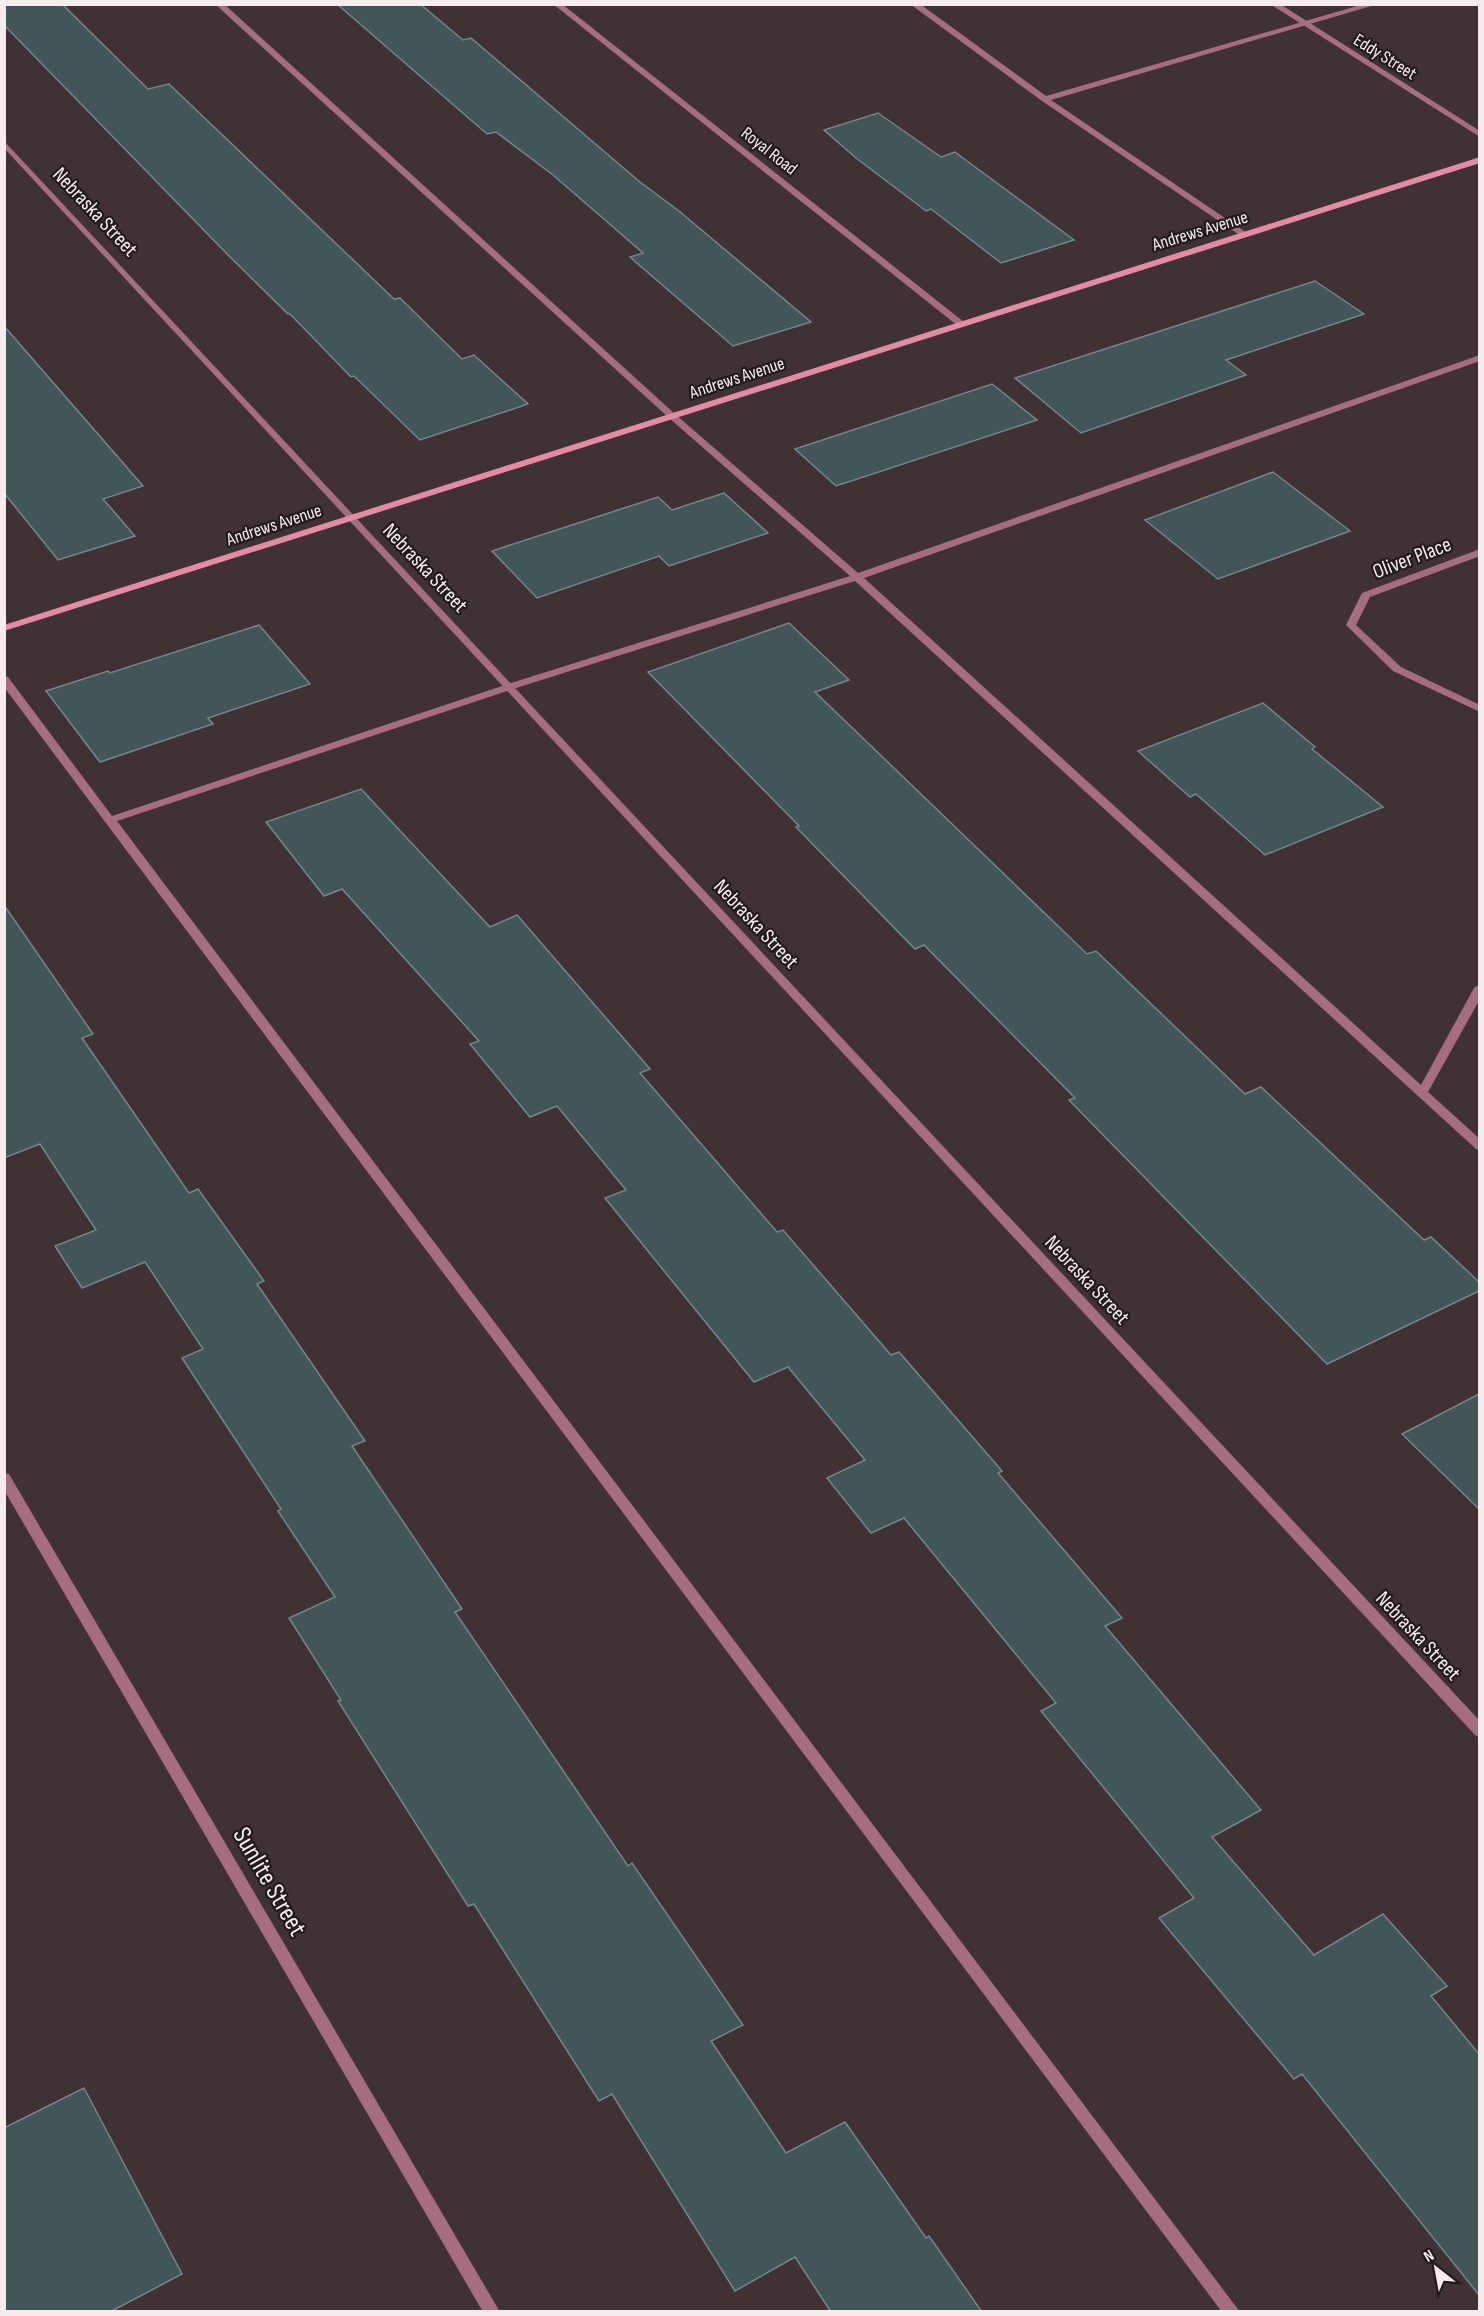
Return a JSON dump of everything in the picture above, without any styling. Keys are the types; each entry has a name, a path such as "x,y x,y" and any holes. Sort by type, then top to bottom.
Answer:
{"street":[{"path":"219,4 672,416 857,577 1479,1146"},
{"name":"Royal Road","path":"557,4 961,324"},
{"path":"914,4 1045,99 1244,235"},
{"name":"Eddy Street","path":"1274,4 1479,135"},
{"path":"1045,99 1374,4"},
{"name":"Nebraska Street","path":"4,143 1479,1731"},
{"name":"Andrews Avenue","path":"4,628 1479,160"},
{"path":"110,820 509,687 857,577 1479,358"},
{"name":"Oliver Place","path":"1479,552 1366,595 1351,626 1397,669 1479,709"},
{"path":"4,679 1232,2312"},
{"path":"1422,1093 1479,988"},
{"name":"Sunlite Street","path":"4,1478 492,2312"}],"building":[{"path":"4,4 62,4 148,89 169,84 394,299 400,298 462,359 474,355 528,404 420,440 354,376 351,377 230,257 4,25"},
{"path":"337,4 420,4 463,40 471,38 640,182 679,211 811,322 733,346 630,257 643,253 553,175 496,132 487,134"},
{"path":"878,113 941,157 955,152 1074,240 1001,263 931,209 926,211 856,158 824,130"},
{"path":"1315,281 1364,314 1226,360 1246,375 1081,433 1015,378"},
{"path":"4,326 143,486 103,499 135,536 58,560 4,493"},
{"path":"992,384 1037,420 836,486 795,449"},
{"path":"1273,472 1350,531 1218,579 1145,520"},
{"path":"724,493 768,533 669,566 659,556 537,598 492,551 658,497 672,510"},
{"path":"789,623 849,680 815,692 1087,954 1096,951 1245,1094 1261,1087 1424,1240 1431,1237 1479,1282 1479,1291 1327,1364 1069,1100 1075,1098 924,945 915,949 796,827 799,826 648,672"},
{"path":"259,625 310,684 208,718 213,724 100,762 46,691 108,671 110,673"},
{"path":"1263,703 1315,747 1312,749 1383,807 1265,855 1196,794 1190,797 1138,751"},
{"path":"361,789 490,927 517,915 650,1069 640,1073 777,1232 783,1230 891,1355 899,1352 1002,1471 998,1473 1122,1618 1105,1626 1261,1810 1212,1837 1314,1955 1383,1914 1447,1986 1431,1996 1479,2054 1479,2295 1302,2074 1294,2079 1159,1918 1194,1898 1041,1711 1056,1703 904,1518 871,1533 827,1478 865,1460 788,1367 754,1382 605,1198 626,1190 557,1106 530,1117 470,1044 479,1041 342,889 324,896 266,822"},
{"path":"4,905 93,1034 82,1038 189,1193 198,1189 264,1281 257,1284 365,1441 352,1446 462,1609 455,1612 628,1866 632,1863 743,2025 711,2041 786,2153 845,2122 926,2238 929,2236 982,2312 831,2312 795,2257 735,2291 612,2094 599,2101 474,1904 468,1906 338,1701 341,1700 289,1618 335,1597 278,1511 281,1509 182,1358 203,1349 145,1262 82,1288 55,1246 96,1230 40,1144 4,1158"},
{"path":"1479,1394 1479,1509 1402,1434"},
{"path":"84,2088 182,2274 110,2312 4,2312 4,2128"}]}
